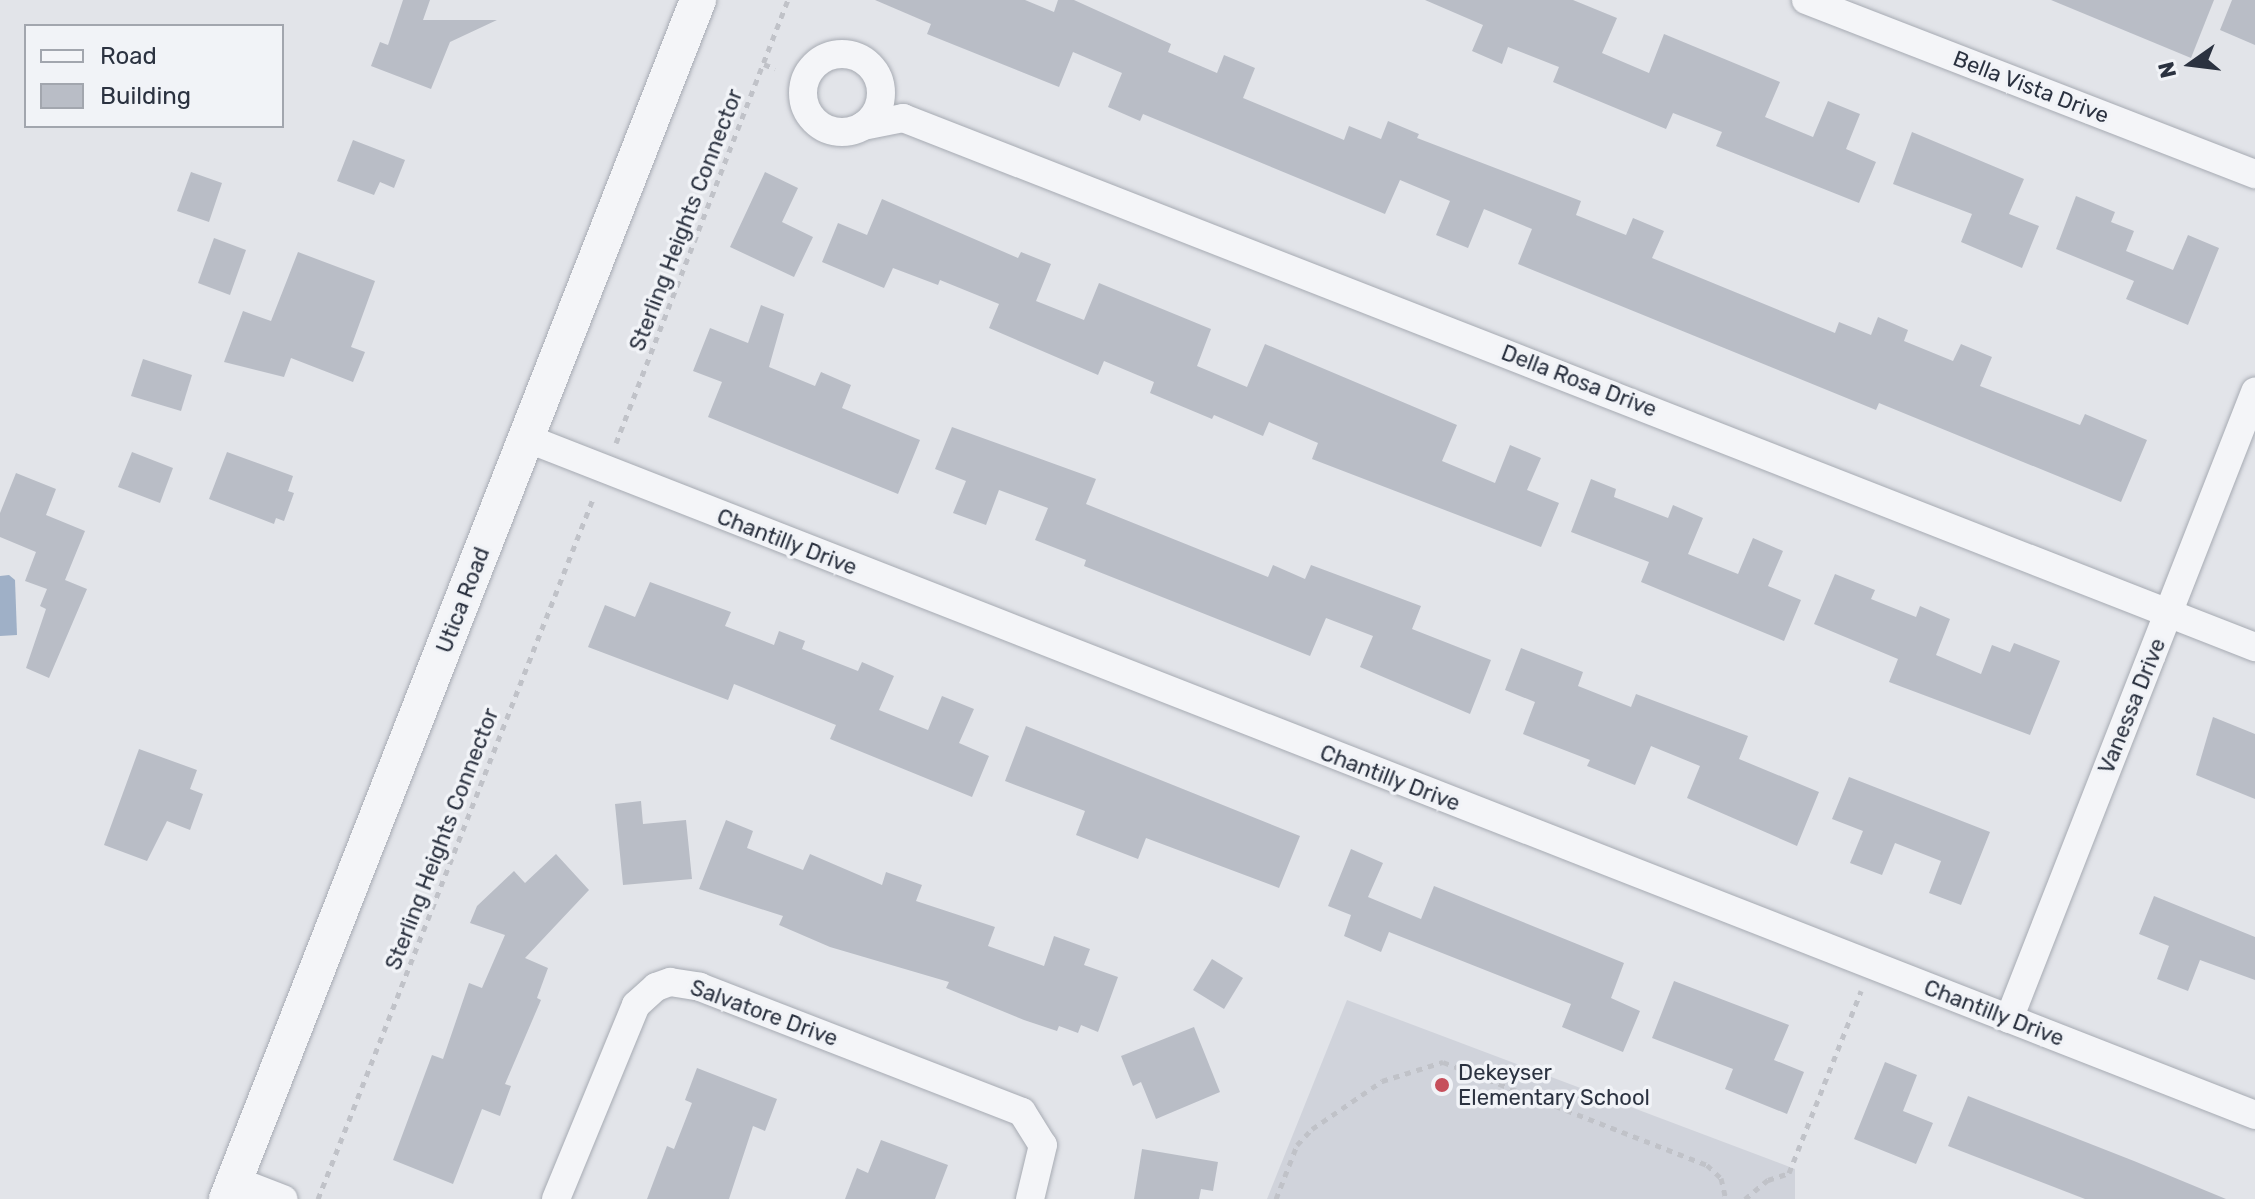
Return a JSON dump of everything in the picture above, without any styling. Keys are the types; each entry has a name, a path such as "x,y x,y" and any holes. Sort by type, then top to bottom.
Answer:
{"street":[{"name":"Utica Road","path":"230,1190 698,0"},
{"name":"Bella Vista Drive","path":"1806,0 2255,174"},
{"path":"851,55 873,69 903,118 839,132 816,122 804,100 807,75 826,57 851,55"},
{"path":"863,126 878,106 879,81"},
{"name":"Della Rosa Drive","path":"903,118 2255,647"},
{"name":"Vanessa Drive","path":"2009,1019 2255,392"},
{"name":"Chantilly Drive","path":"526,438 2255,1115"},
{"name":"Salvatore Drive","path":"556,1199 636,1005 656,987 670,982 700,987 1010,1106 1039,1133 1043,1159 1030,1199"},
{"path":"230,1190 283,1199"}],"path":[{"name":"Sterling Heights Connector","path":"613,451 788,0"},
{"path":"764,64 775,69"},
{"name":"Sterling Heights Connector","path":"318,1199 597,490"},
{"path":"1745,1199 1768,1180 1789,1173 1863,985"},
{"path":"1276,1199 1297,1145 1312,1129 1382,1081 1443,1062 1707,1165 1721,1178 1726,1199"}],"shaded area":[{"name":"Dekeyser Elementary School","path":"1347,1000 1795,1169 1795,1199 1267,1199"}],"water":[{"path":"9,575 15,580 17,635 0,636 0,576"}],"building":[{"path":"403,0 430,0 423,20 497,20 450,42 431,89 371,66 380,42 388,45"},
{"path":"875,0 1025,0 1054,12 1058,0 1074,0 1171,44 1168,52 1217,73 1224,55 1255,68 1243,98 1344,140 1349,126 1381,139 1388,121 1419,134 1417,138 1581,201 1576,215 1626,235 1633,218 1664,231 1652,258 1835,333 1839,322 1871,335 1878,317 1908,330 1904,341 1953,361 1961,344 1992,357 1980,386 2080,425 2085,414 2147,440 2121,502 1879,403 1876,410 1518,264 1532,229 1484,209 1468,248 1436,235 1450,201 1400,180 1385,214 1143,114 1140,121 1108,107 1122,73 1073,52 1059,87 927,34 931,24"},
{"path":"1425,0 1573,0 1617,18 1602,53 1649,73 1664,34 1780,82 1765,117 1813,137 1828,101 1860,114 1846,149 1876,162 1859,203 1716,146 1722,132 1673,113 1666,129 1553,82 1559,67 1508,47 1502,64 1472,51 1483,25"},
{"path":"2051,0 2214,0 2191,58"},
{"path":"2232,0 2255,0 2255,45 2220,30"},
{"path":"1912,132 2024,179 2009,214 2039,226 2022,268 1961,242 1972,214 1893,184"},
{"path":"353,140 405,160 394,188 380,182 374,195 337,181"},
{"path":"191,172 222,183 209,222 177,211"},
{"path":"765,172 798,188 782,222 813,237 794,277 730,247"},
{"path":"2076,196 2115,212 2111,222 2134,231 2126,251 2173,270 2188,235 2219,248 2188,325 2126,299 2134,281 2056,249"},
{"path":"882,199 1018,258 1021,252 1051,264 1036,301 1084,320 1099,283 1211,329 1197,366 1247,387 1265,344 1457,425 1442,461 1495,483 1510,445 1541,458 1527,490 1559,503 1541,547 1312,459 1318,443 1269,422 1263,436 1214,415 1212,419 1150,393 1154,382 1104,361 1098,375 989,328 999,304 940,280 938,285 893,268 884,288 822,262 838,223 867,235"},
{"path":"214,238 246,250 230,295 198,283"},
{"path":"298,252 375,281 351,347 365,352 353,382 291,358 284,377 224,362 243,311 271,321"},
{"path":"761,305 784,314 769,367 815,386 821,372 851,385 842,408 920,440 898,494 708,417 722,382 693,371 710,328 748,343"},
{"path":"143,359 192,375 181,411 131,396"},
{"path":"952,427 1096,479 1086,504 1268,577 1273,565 1305,579 1311,565 1421,606 1412,629 1491,660 1470,714 1360,667 1373,636 1326,618 1310,656 1084,566 1086,560 1035,540 1048,508 999,490 986,525 953,513 966,481 935,469"},
{"path":"132,452 173,468 160,503 118,487"},
{"path":"227,452 293,476 288,491 294,493 284,521 276,518 274,524 209,499"},
{"path":"16,473 56,489 46,515 85,531 65,580 87,589 49,678 26,668 46,609 40,606 47,589 25,581 36,552 0,537 0,513"},
{"path":"1591,479 1616,489 1614,497 1668,518 1673,505 1703,518 1688,554 1738,574 1753,538 1783,551 1768,586 1801,600 1784,641 1641,582 1649,562 1571,532"},
{"path":"1835,574 1875,590 1871,599 1916,617 1920,606 1950,619 1936,655 1981,674 1992,645 2010,652 2014,643 2060,661 2030,735 1889,682 1898,659 1814,624"},
{"path":"650,582 731,612 725,626 774,645 779,631 805,641 802,649 858,671 862,662 894,676 879,710 928,730 942,696 974,709 959,743 989,756 972,797 830,739 836,725 734,684 728,700 588,647 605,605 635,617"},
{"path":"1521,648 1583,672 1578,686 1631,707 1636,694 1748,736 1739,759 1819,792 1797,846 1687,798 1700,766 1651,746 1635,785 1587,766 1590,760 1523,734 1535,702 1505,690"},
{"path":"2213,717 2255,734 2255,799 2196,775"},
{"path":"1026,726 1300,836 1279,888 1146,838 1138,859 1076,835 1085,811 1005,781"},
{"path":"139,749 197,770 190,789 203,794 190,830 167,821 147,861 104,845"},
{"path":"1849,777 1990,832 1961,905 1929,893 1941,861 1895,843 1882,875 1850,863 1863,831 1832,819"},
{"path":"641,801 643,824 686,820 692,879 623,885 615,804"},
{"path":"726,820 753,831 747,848 803,870 810,854 882,885 886,872 922,885 916,901 995,927 988,946 1044,966 1054,936 1090,949 1084,965 1118,977 1098,1032 1081,1025 1078,1033 1059,1026 1057,1031 1024,1020 946,988 949,982 830,947 779,925 783,916 699,889"},
{"path":"1351,849 1383,863 1368,897 1421,919 1434,886 1624,963 1611,998 1640,1011 1623,1052 1562,1027 1571,1004 1389,932 1381,952 1344,936 1351,915 1328,906"},
{"path":"556,854 589,890 525,958 548,968 537,998 541,1000 505,1084 511,1086 500,1116 482,1109 453,1184 393,1160 432,1055 443,1059 469,983 482,988 505,935 470,923 477,906 514,871 525,883"},
{"path":"2154,896 2255,937 2255,980 2200,960 2188,991 2157,979 2169,946 2139,934"},
{"path":"1212,959 1243,978 1224,1009 1193,990"},
{"path":"1674,981 1789,1025 1774,1060 1804,1072 1787,1114 1725,1089 1733,1069 1652,1038"},
{"path":"1194,1027 1220,1092 1156,1119 1141,1082 1133,1086 1121,1056"},
{"path":"1885,1062 1917,1075 1903,1111 1933,1123 1916,1164 1854,1139"},
{"path":"697,1068 777,1099 765,1131 753,1126 729,1199 647,1199 667,1146 674,1149 692,1103 685,1100"},
{"path":"1968,1096 2226,1199 2085,1199 1948,1146"},
{"path":"881,1140 948,1165 935,1199 845,1199 857,1168 868,1173"},
{"path":"1142,1149 1218,1162 1213,1191 1201,1189 1199,1199 1134,1199"}],"place":[{"name":"Dekeyser Elementary School","path":"1442,1085"}]}
